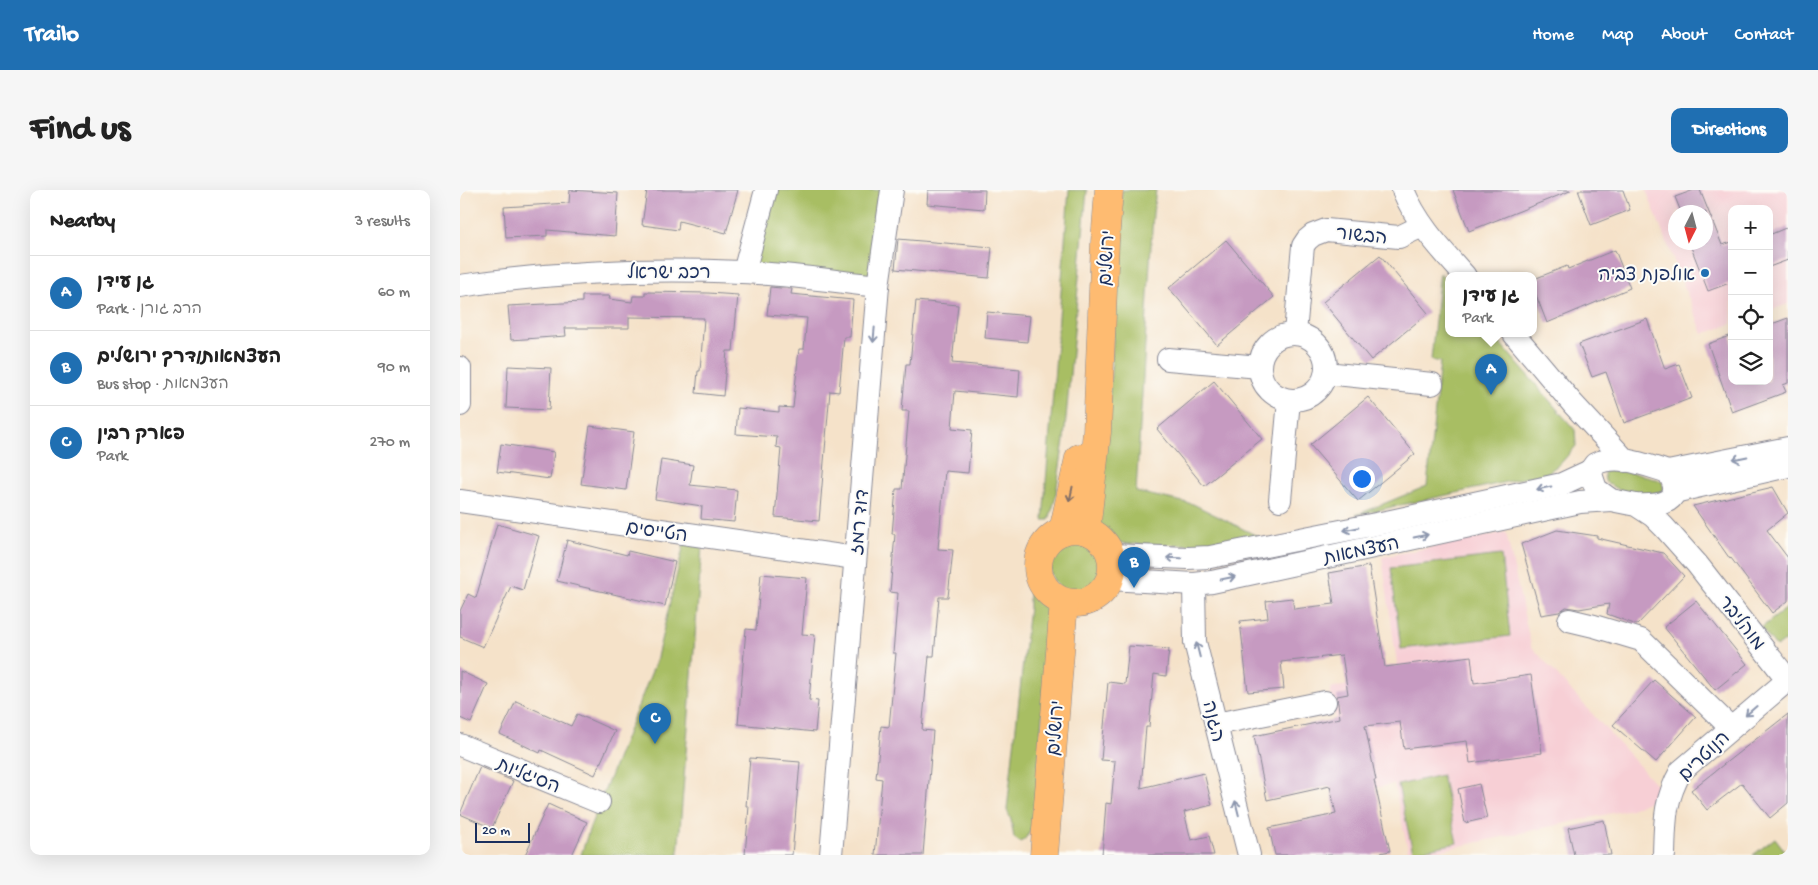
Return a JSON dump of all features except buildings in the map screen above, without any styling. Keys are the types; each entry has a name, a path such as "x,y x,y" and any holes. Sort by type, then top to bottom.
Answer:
{"main road":[{"name":"ירושלים","path":"1074,531 1098,432 1109,190"},
{"path":"1074,531 1097,536 1105,545 1110,567 1105,589 1087,602 1070,603 1054,597 1046,590 1038,572 1038,562 1046,543 1053,536 1074,531"},
{"name":"ירושלים","path":"1044,855 1070,603"},
{"name":"ירושלים","path":"1058,855 1070,603"}],"street":[{"path":"744,272 766,190"},
{"name":"דוד רמז","path":"831,855 878,286 892,190"},
{"path":"1403,190 1413,213 1422,226 1462,272"},
{"name":"הבשור","path":"1295,333 1303,246 1307,240 1313,235 1326,230 1399,237 1422,226"},
{"name":"רכב ישראל","path":"460,286 506,279 590,272 673,270 744,272 878,286"},
{"path":"1295,333 1307,336 1317,343 1323,353 1326,373 1321,386 1312,394 1302,399 1289,400 1280,398 1271,392 1264,384 1260,367 1262,354 1268,345 1276,338 1295,333"},
{"path":"1517,337 1573,404 1626,461"},
{"path":"1168,359 1260,367"},
{"path":"460,368 460,405"},
{"path":"1326,373 1432,384"},
{"path":"1280,500 1289,400"},
{"path":"1573,404 1592,468 1596,489 1611,500"},
{"path":"1636,505 1662,504 1671,488 1788,448"},
{"name":"העצמאות","path":"1110,567 1210,557 1391,521 1562,484 1610,459 1626,461 1671,488"},
{"path":"1671,488 1788,466"},
{"name":"מוהליבר","path":"1671,488 1678,529 1696,564"},
{"name":"העצמאות","path":"1110,567 1194,584 1580,502 1611,500 1636,505"},
{"name":"הטייסים","path":"460,501 855,558"},
{"name":"מוהליבר","path":"1636,505 1652,516 1696,564 1788,680"},
{"name":"הגנה","path":"1194,584 1196,642 1249,855"},
{"path":"1569,620 1641,640 1731,728"},
{"name":"הנוטרים","path":"1664,855 1668,805 1672,788 1681,771 1788,680"},
{"path":"1216,724 1325,702"},
{"name":"הסיגליות","path":"460,746 598,802"}],"shaded area":[{"name":"אולפנת צביה","path":"1646,190 1788,190 1788,304 1773,310 1773,205 1728,205 1728,325 1703,334 1670,250 1713,250 1713,205 1668,205 1668,246"},
{"path":"1506,532 1531,646 1661,790 1648,802 1631,809 1419,855 1409,855 1394,784 1348,793 1330,688 1399,678 1382,557"}],"green space":[{"path":"772,190 884,190 870,280 750,267"},
{"path":"1069,190 1087,190 1064,440 1055,500 1049,520 1043,520"},
{"path":"1122,190 1156,190 1136,492 1193,504 1259,537 1209,545 1129,544 1109,541 1101,533 1098,521 1108,422"},
{"path":"1440,273 1445,279 1445,337 1495,337 1575,430 1576,446 1561,463 1547,473 1356,515 1427,486 1440,362 1431,360"},
{"path":"1622,470 1662,481 1664,491 1648,495 1633,494 1618,490 1605,481 1604,473 1606,471"},
{"path":"1070,542 1080,542 1093,549 1100,562 1100,572 1093,585 1080,592 1070,592 1061,588 1054,581 1050,572 1050,562 1054,553 1061,546"},
{"path":"684,544 702,547 678,855 581,855 590,827 656,661"},
{"path":"1501,555 1510,636 1401,649 1391,568"},
{"path":"1035,593 1045,605 1049,618 1035,814 1028,834 1020,842 1014,838 1007,810 1029,594"},
{"path":"1788,607 1788,639 1776,647 1761,628"},
{"path":"1442,775 1457,843 1413,852 1398,785"},
{"path":"1775,838 1788,855 1753,855"}],"place":[{"name":"אולפנת צביה","path":"1705,273"},
{"name":"גן עידן","path":"1491,395"},
{"name":"העצמאות/דרך ירושלים","path":"1134,588"},
{"name":"פארק רבין","path":"655,744"}]}
